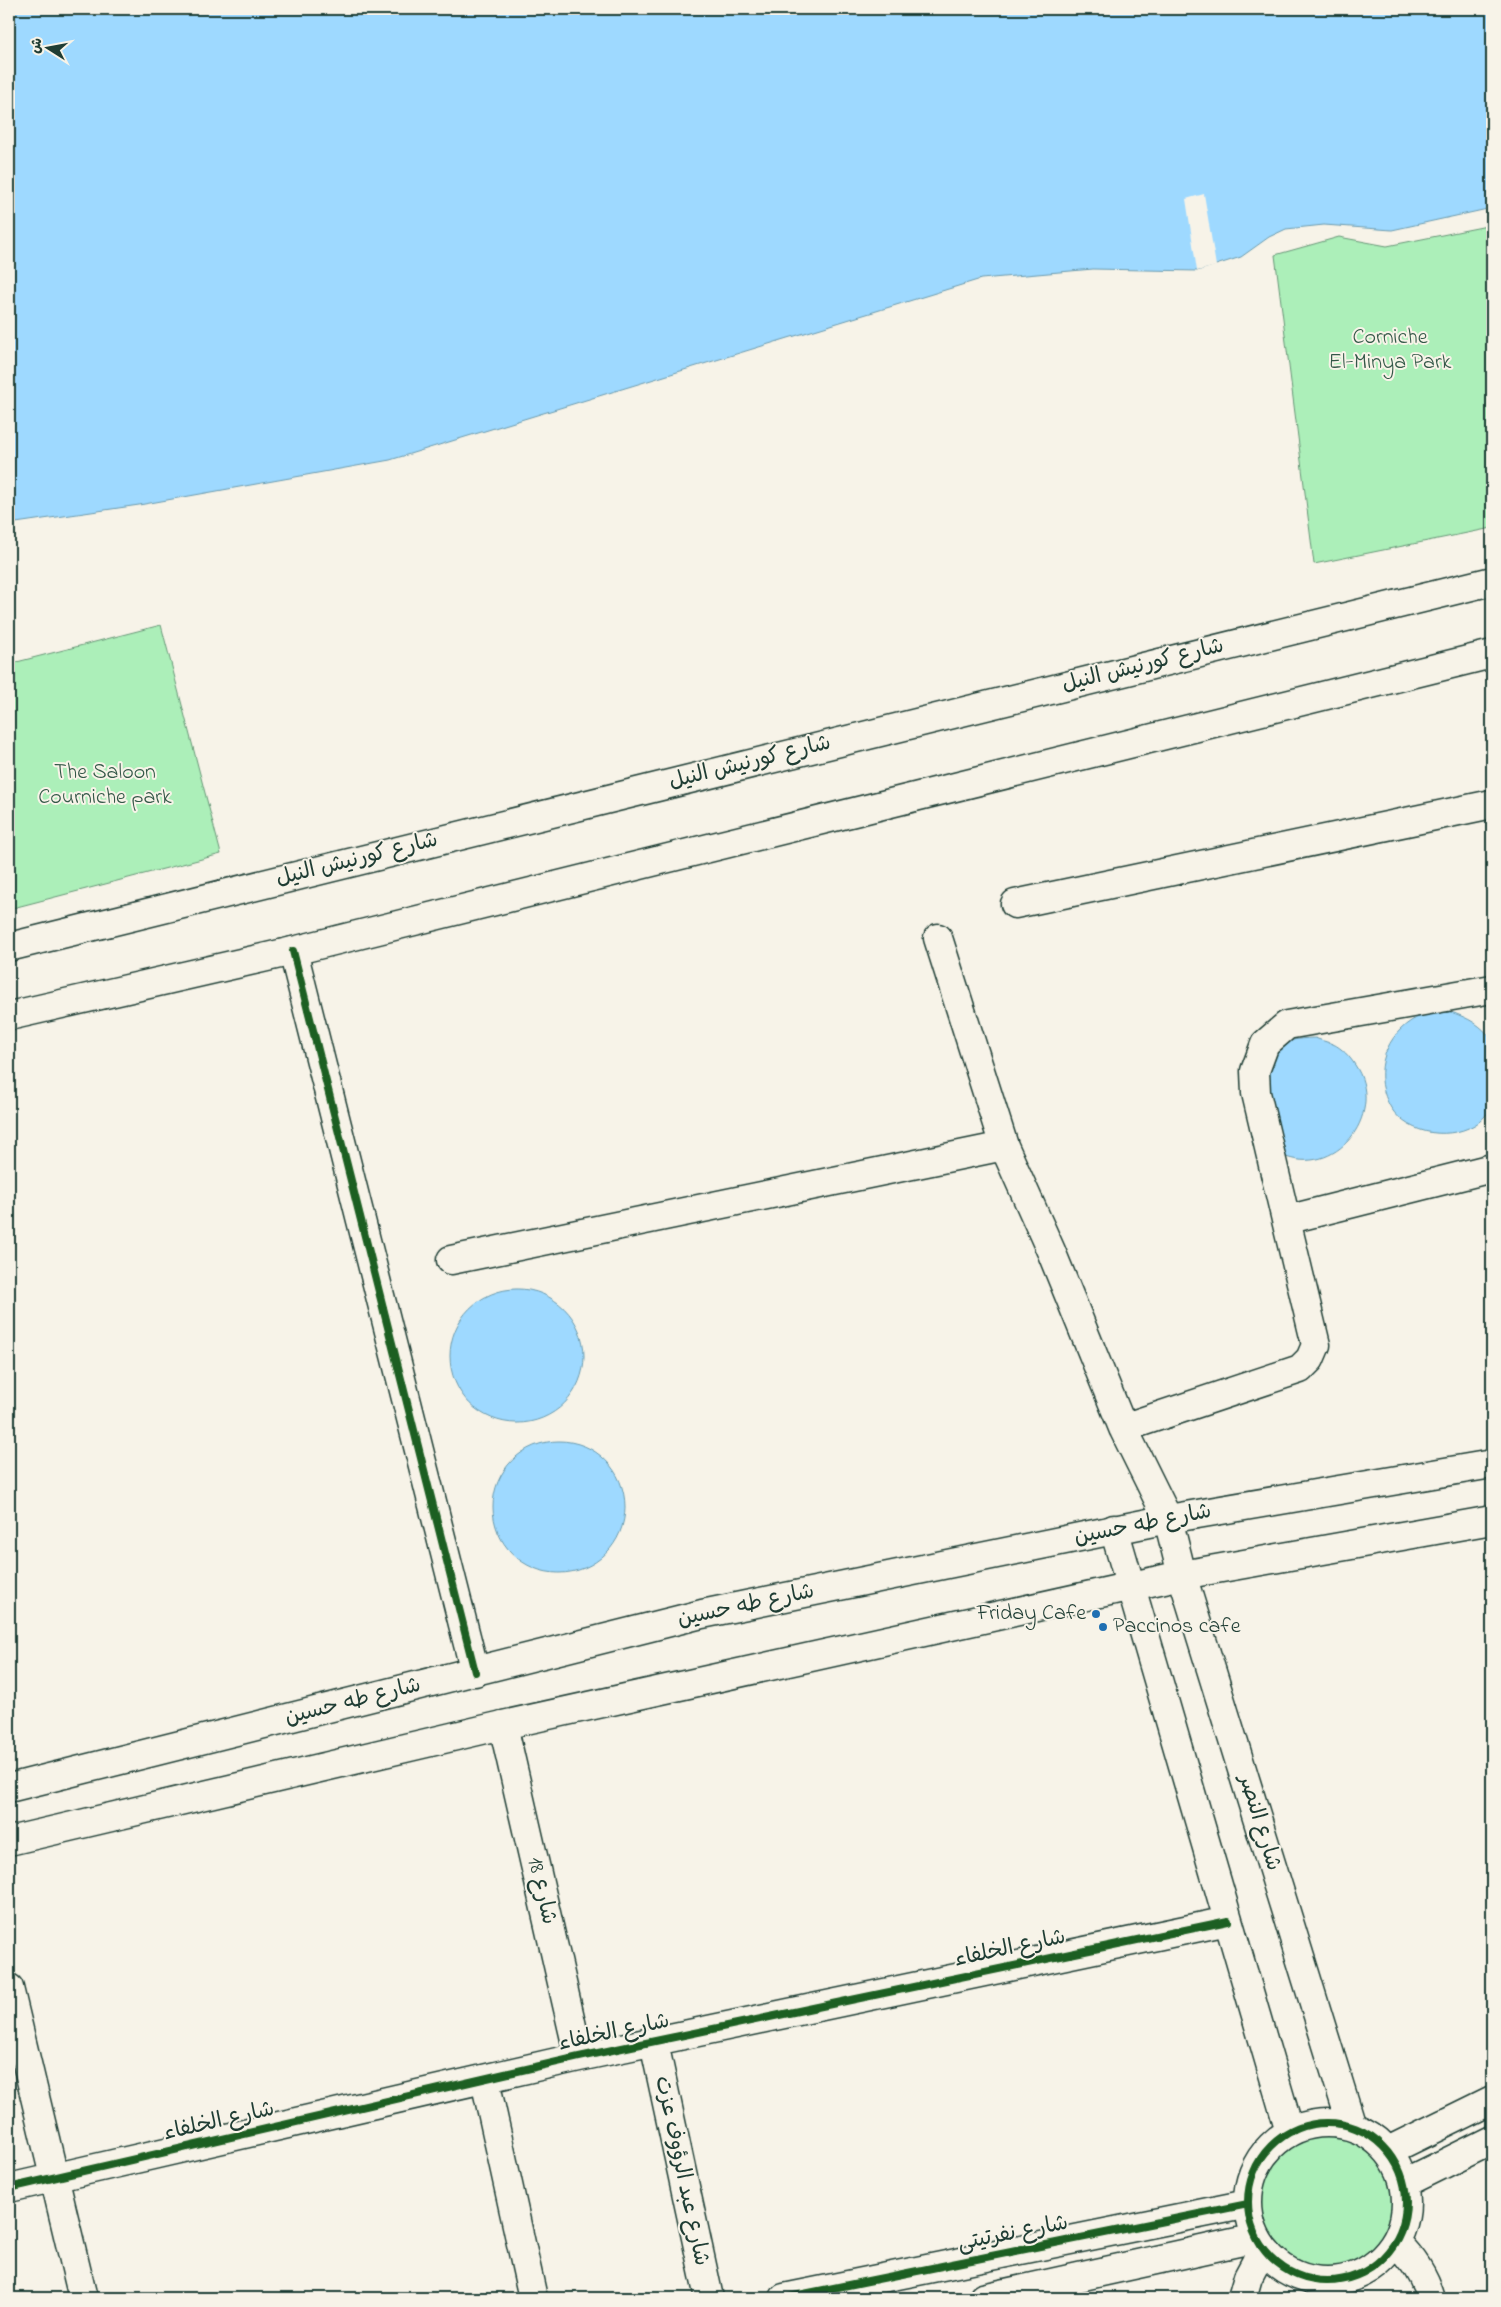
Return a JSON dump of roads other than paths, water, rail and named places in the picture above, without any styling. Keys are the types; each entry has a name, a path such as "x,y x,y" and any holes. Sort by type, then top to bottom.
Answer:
{"main road":[{"name":"شارع كورنيش النيل","path":"9,947 1492,581"},
{"path":"9,1016 293,951 1492,654"},
{"path":"1015,904 1492,804"},
{"name":"شارع النصر","path":"938,938 1004,1146 1052,1251 1123,1428 1168,1519 1182,1575 1352,2126"},
{"path":"293,951 475,1672"},
{"path":"1123,1428 1300,1369 1310,1359 1316,1346 1256,1093 1255,1071 1265,1044 1287,1025 1492,989"},
{"path":"451,1260 1004,1146"},
{"path":"1286,1220 1492,1168"},
{"name":"شارع طه حسين","path":"9,1788 702,1614 1114,1529 1492,1464"},
{"path":"9,1841 503,1725 1182,1575 1492,1520"},
{"path":"1114,1529 1290,2132"},
{"name":"شارع 18","path":"503,1725 579,2058"},
{"name":"شارع الخلفاء","path":"9,2188 54,2176 579,2058 1228,1921"},
{"path":"9,1988 84,2298"},
{"name":"شارع عبد الرؤوف عزت","path":"654,2043 709,2298"},
{"path":"485,2080 533,2298"},
{"path":"1388,2151 1492,2100"},
{"path":"1331,2123 1352,2126 1372,2136 1388,2151 1399,2166 1405,2183 1407,2203 1404,2223 1396,2242 1384,2257 1368,2270 1351,2278 1331,2281 1312,2280 1293,2274 1276,2263 1260,2243 1251,2222 1248,2204 1250,2183 1258,2162 1272,2145 1290,2132 1310,2124 1331,2123"},
{"path":"1405,2183 1492,2140"},
{"name":"شارع نفرتيتى","path":"800,2297 1248,2204"},
{"path":"1396,2242 1412,2258 1423,2276 1431,2298"},
{"path":"983,2298 1260,2243"},
{"path":"1242,2298 1260,2243"}],"water":[{"path":"9,9 1492,9 1492,208 1392,230 1324,225 1286,229 1269,237 1241,257 1197,271 1093,269 981,279 390,460 139,505 9,524"},
{"path":"1451,1012 1474,1023 1484,1030 1492,1040 1492,1108 1479,1122 1468,1128 1457,1132 1432,1133 1409,1125 1391,1108 1382,1084 1383,1060 1393,1038 1411,1021 1425,1015"},
{"path":"1315,1038 1333,1044 1343,1050 1355,1065 1363,1083 1365,1101 1361,1119 1353,1135 1340,1148 1324,1157 1306,1160 1286,1157 1269,1148 1249,1077 1270,1052 1282,1043 1291,1040"},
{"path":"517,1289 542,1295 564,1309 578,1331 584,1356 578,1381 564,1403 542,1417 517,1423 492,1417 470,1403 456,1381 450,1356 456,1331 470,1309 492,1295"},
{"path":"559,1441 572,1442 584,1446 606,1460 620,1482 624,1494 624,1520 620,1532 606,1554 584,1568 572,1572 559,1573 546,1572 534,1568 512,1554 498,1532 494,1520 493,1507 494,1494 498,1482 512,1460 534,1446 546,1442"}],"place":[{"name":"Friday Cafe","path":"1096,1614"},
{"name":"Paccinos cafe","path":"1103,1627"}],"park label":[{"name":"Corniche El-Minya Park","path":"1390,350"},
{"name":"The Saloon Courniche park","path":"105,786"}]}
